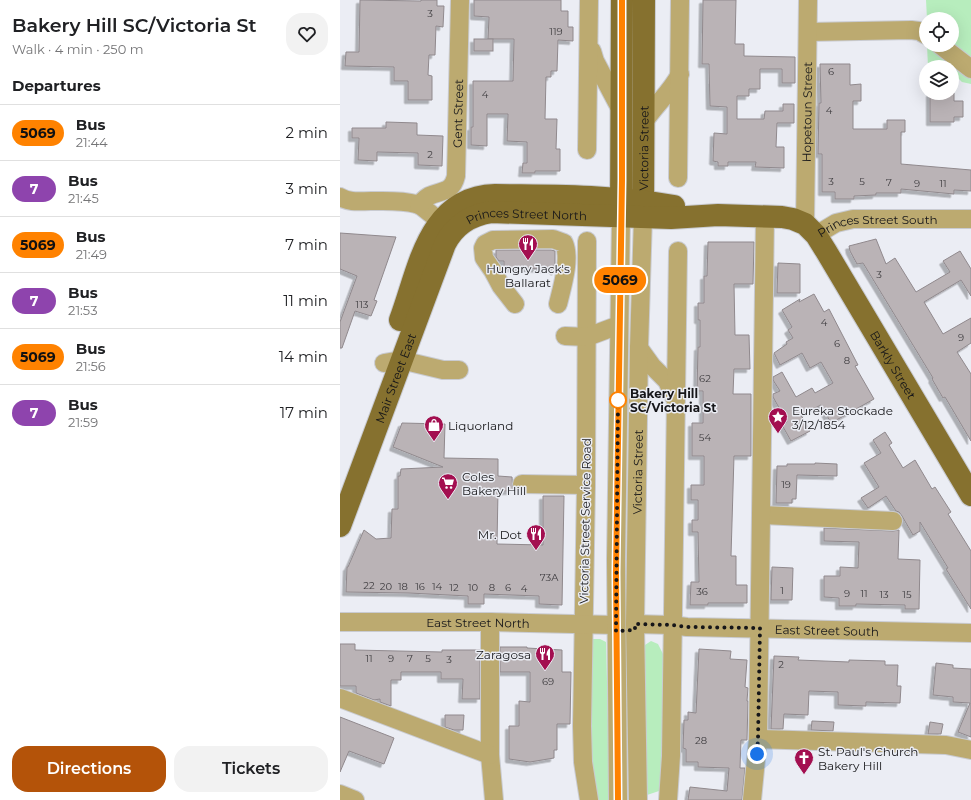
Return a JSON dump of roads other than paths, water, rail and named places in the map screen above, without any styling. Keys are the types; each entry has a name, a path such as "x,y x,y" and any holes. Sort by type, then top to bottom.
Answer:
{"main road":[{"name":"Victoria Street","path":"621,207 622,0"},
{"name":"Victoria Street","path":"644,0 644,209"},
{"name":"Princes Street North","path":"447,227 462,224 473,217 491,212 621,207 644,209"},
{"name":"Princes Street South","path":"644,209 670,218 718,215 788,218 797,220 810,230"},
{"name":"Mair Street East","path":"340,483 445,244 447,227"},
{"name":"Barkly Street","path":"810,230 971,495"},
{"name":"Mair Street East","path":"340,526 393,361"}],"street":[{"name":"Gent Street","path":"419,205 427,197 443,192 451,187 456,176 460,0"},
{"path":"587,150 589,0"},
{"path":"678,178 680,0"},
{"name":"Hopetoun Street","path":"808,0 810,230"},
{"path":"808,32 911,30 919,32"},
{"path":"589,43 595,61 622,113"},
{"path":"949,52 971,69"},
{"path":"644,122 650,112 670,90 680,73"},
{"path":"340,187 354,196 371,201"},
{"path":"340,197 352,201 406,202 419,205 447,227"},
{"name":"Victoria Street","path":"618,800 616,628 621,207"},
{"name":"Victoria Street","path":"638,800 635,627 639,348 644,209"},
{"path":"752,800 758,739 765,216"},
{"name":"Princes Street South","path":"810,230 853,219 971,219"},
{"path":"515,304 501,286 484,258 483,248 489,241 553,239 564,242 566,247 566,268 558,304"},
{"name":"Victoria Street Service Road","path":"587,241 586,486 582,726 583,762 589,800"},
{"path":"668,800 671,756 678,251"},
{"path":"565,336 587,337 619,326"},
{"path":"639,348 652,366 667,381 675,398"},
{"path":"393,361 443,370 459,370"},
{"path":"522,484 586,486"},
{"path":"761,515 893,521"},
{"name":"East Street North","path":"340,622 490,622 583,624 616,628 635,627"},
{"path":"490,622 490,755 494,800"},
{"name":"East Street South","path":"635,627 672,625 687,627 971,633"},
{"path":"340,698 490,755"},
{"path":"758,739 946,745 971,750"},
{"path":"340,794 354,800"}],"place":[{"name":"Hungry Jack's Ballarat","path":"528,261"},
{"name":"Bakery Hill SC/Victoria St","path":"618,400"},
{"name":"Eureka Stockade 3/12/1854","path":"778,434"},
{"name":"Liquorland","path":"434,442"},
{"name":"Coles Bakery Hill","path":"448,500"},
{"name":"Mr. Dot","path":"536,551"},
{"name":"Zaragosa","path":"545,671"},
{"name":"St. Paul's Church Bakery Hill","path":"804,775"}]}
